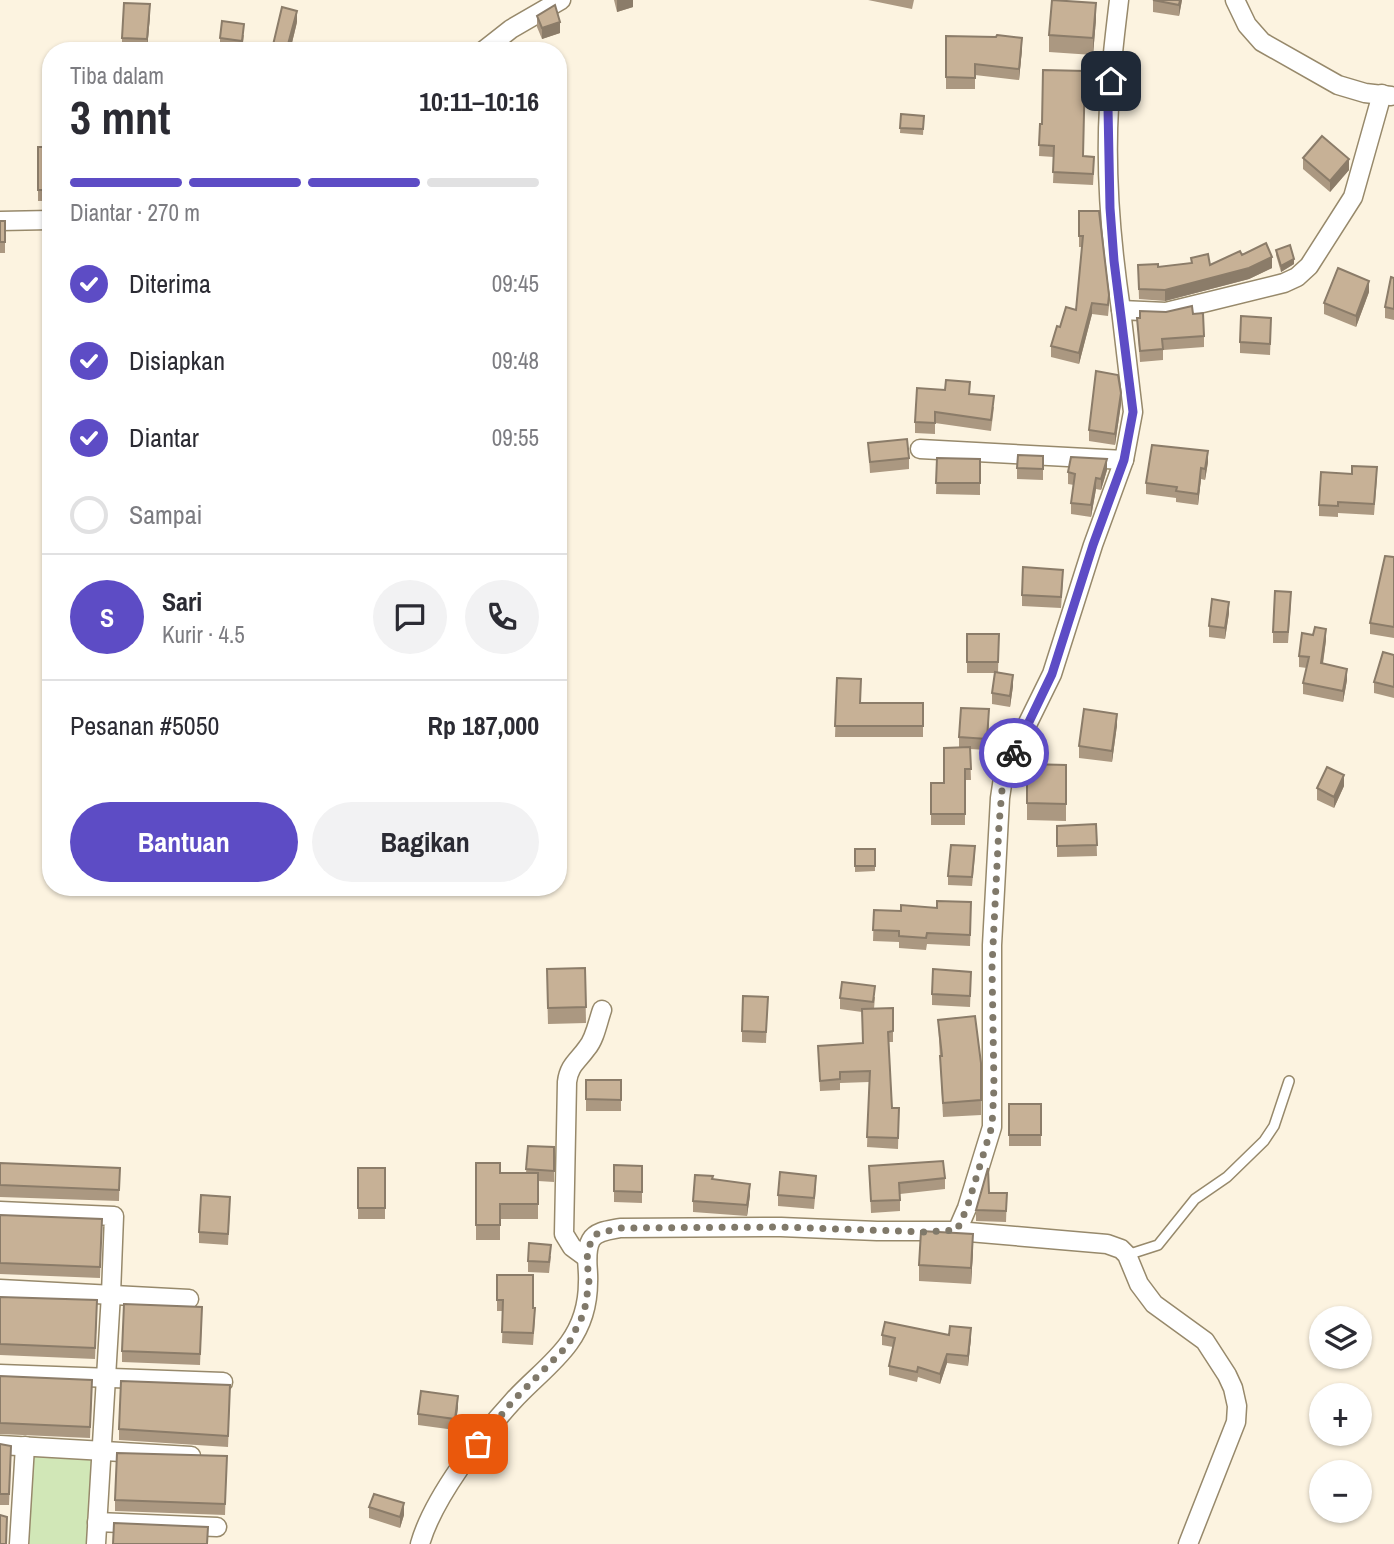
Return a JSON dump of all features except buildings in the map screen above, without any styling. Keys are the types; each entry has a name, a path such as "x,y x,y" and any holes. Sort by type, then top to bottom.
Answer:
{"street":[{"path":"495,42 561,0"},
{"path":"957,1230 967,1208 992,1126 992,955 1003,778 1052,674 1093,545 1124,460 1133,412 1110,208 1108,120 1119,0"},
{"path":"1121,310 1166,312 1284,283 1297,277 1309,266 1353,197 1388,95 1365,93 1338,85 1262,42 1247,25 1235,0"},
{"path":"0,221 42,220"},
{"path":"920,449 1124,460"},
{"path":"587,1258 572,1247 565,1234 563,1218 567,1082 573,1063 588,1048 602,1010"},
{"path":"0,1211 114,1216 96,1544"},
{"path":"420,1544 425,1528 462,1465 512,1402 568,1345 579,1326 589,1283 587,1258 591,1240 597,1234 620,1228 781,1227 926,1232 957,1230 1107,1244 1121,1249 1127,1255 1139,1284 1154,1304 1205,1341 1227,1375 1237,1406 1236,1422 1188,1544"},
{"path":"0,1289 189,1299"},
{"path":"0,1374 223,1382"},
{"path":"0,1445 208,1457"},
{"path":"19,1544 25,1446"},
{"path":"0,1516 21,1517"},
{"path":"97,1522 217,1527"}],"lane":[{"path":"1127,1255 1158,1245 1195,1199 1227,1177 1264,1141 1274,1126 1289,1081"}],"green space":[{"path":"30,1453 94,1456 89,1544 26,1544"}],"way so far":[{"path":"478,1444 512,1402 568,1345 579,1326 589,1283 587,1258 591,1240 597,1234 620,1228 781,1227 926,1232 957,1230 967,1208 992,1126 992,945 1000,798 1003,778 1014,753"}],"route":[{"path":"1014,753 1052,674 1093,545 1124,460 1133,412 1110,208 1108,108 1111,81"}]}
